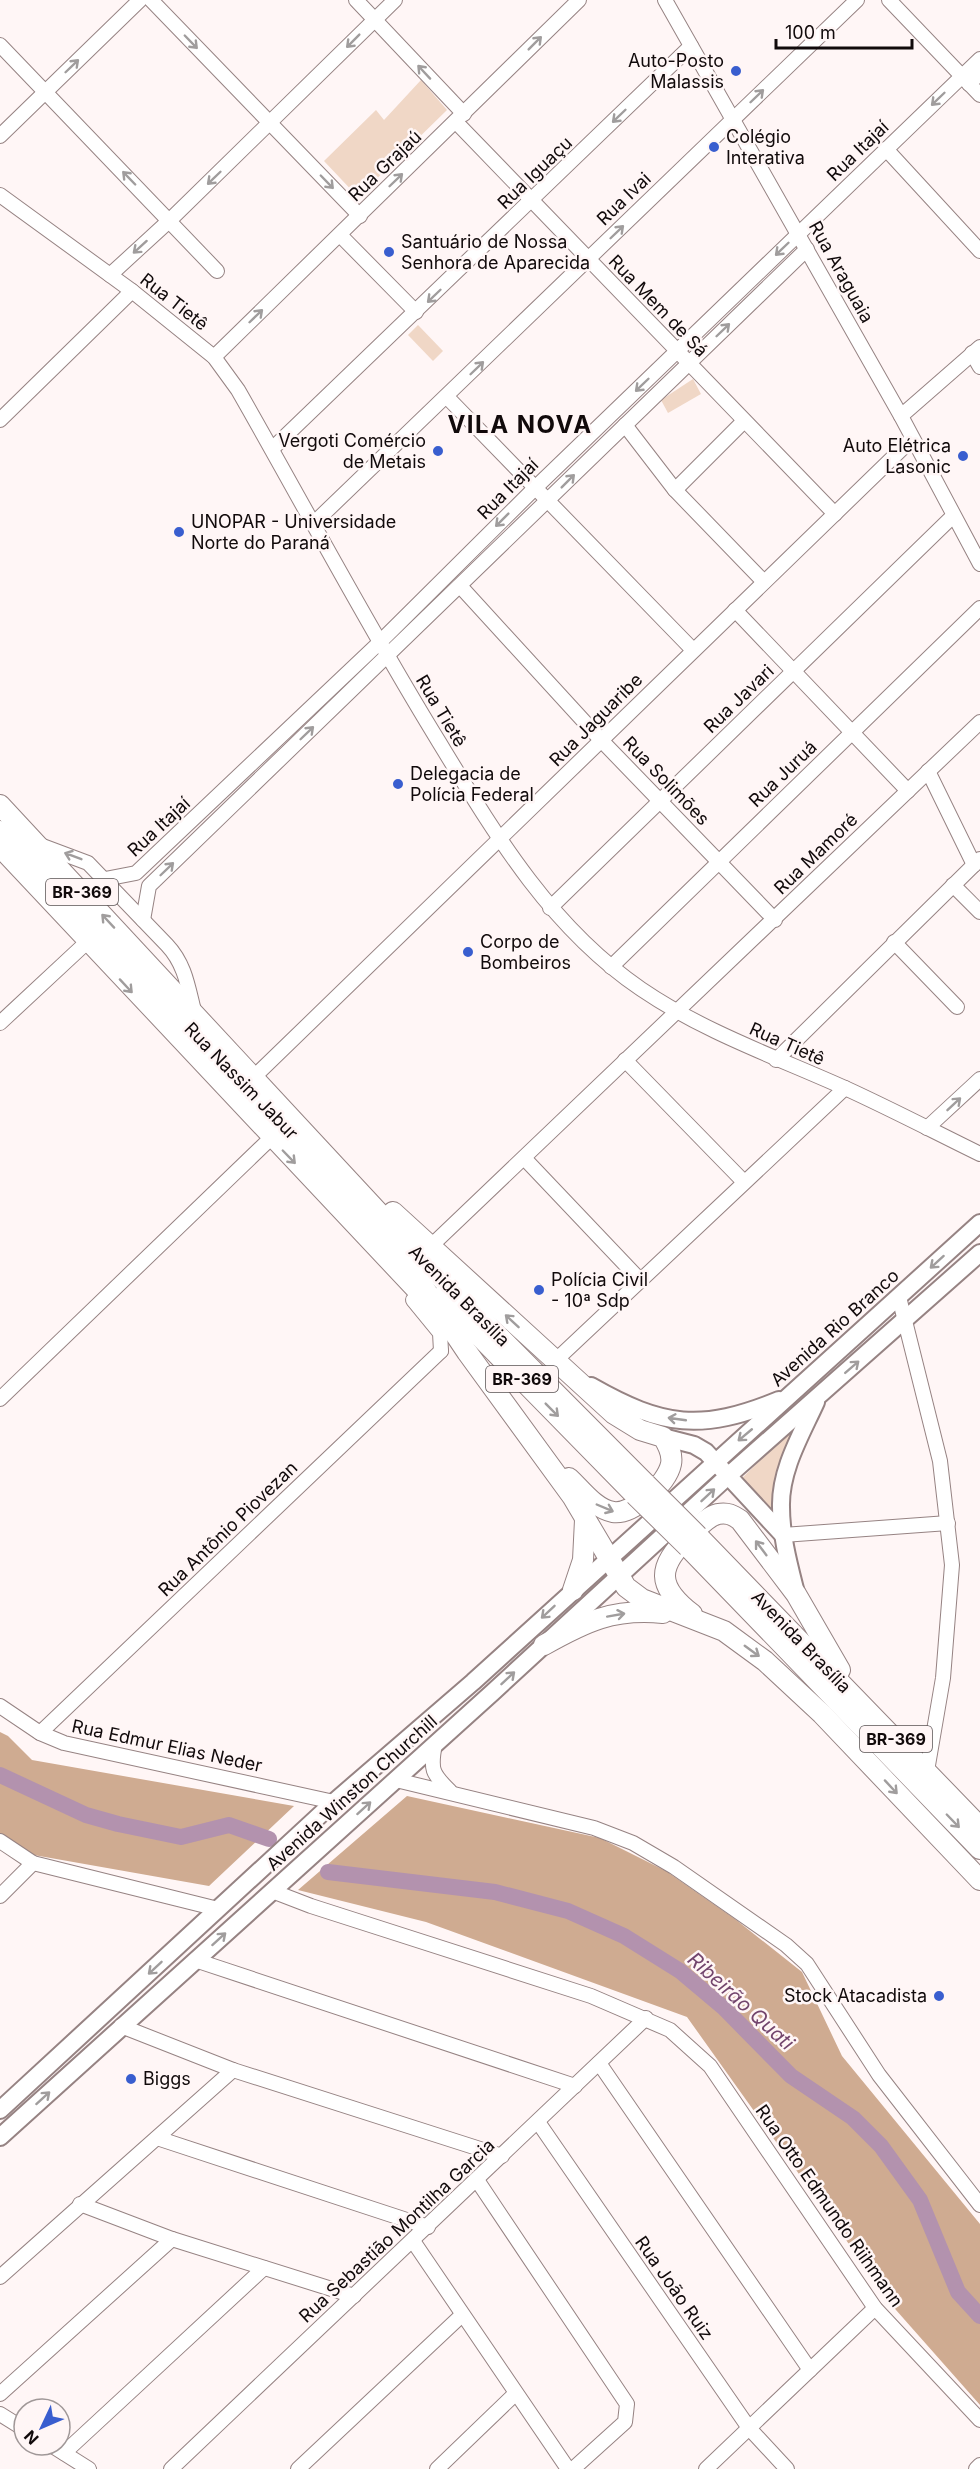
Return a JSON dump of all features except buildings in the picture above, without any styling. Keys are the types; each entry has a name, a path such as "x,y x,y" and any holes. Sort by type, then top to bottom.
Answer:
{"highway":[{"name":"Avenida Brasília","path":"0,805 419,1256 641,1490 861,1703 980,1827"},
{"name":"Avenida Brasília","path":"0,831 264,1114 407,1273 641,1490"},
{"path":"86,943 130,969"},
{"path":"306,1134 626,1423 663,1437 672,1455 667,1474 634,1507 620,1512 604,1509 596,1504 531,1441"},
{"path":"407,1273 462,1344 585,1517 607,1559 626,1587 642,1599 724,1631 765,1660 822,1714 980,1880"},
{"path":"692,1618 668,1589 665,1567 673,1552 704,1522 718,1514 726,1513 740,1520 796,1594 861,1703"},
{"path":"573,1590 583,1560 585,1517"},
{"name":"Avenida Brasília","path":"693,1542 898,1764 980,1849"},
{"path":"544,1645 588,1621 618,1613 650,1611 692,1618"},
{"path":"898,1764 946,1845"}],"main road":[{"name":"Avenida Rio Branco","path":"715,1460 793,1393 980,1223"},
{"path":"729,1475 980,1253"},
{"path":"558,1364 643,1413 677,1420 703,1421 736,1417 793,1393"},
{"path":"796,1594 783,1535 783,1486 797,1442 819,1396"},
{"path":"663,1437 694,1445 715,1460 783,1535"},
{"name":"Avenida Winston Churchill","path":"0,2110 334,1802 473,1682 715,1460"},
{"name":"Avenida Winston Churchill","path":"0,2138 729,1475"},
{"path":"120,2001 118,2020 121,2026"}],"street":[{"path":"0,136 140,0"},
{"path":"151,0 360,216"},
{"name":"Rua Mem de Sá","path":"356,0 532,201 835,514"},
{"path":"110,275 170,220 394,0"},
{"path":"557,0 568,11"},
{"name":"Rua Grajaú","path":"214,357 579,0"},
{"name":"Rua Araguaia","path":"665,0 901,416 980,564"},
{"name":"Rua Ivai","path":"313,524 857,0"},
{"path":"889,0 980,95"},
{"path":"0,45 217,271"},
{"name":"Rua Iguaçu","path":"272,449 691,46"},
{"name":"Rua Itajaí","path":"105,879 136,873 379,643 535,488 886,149 966,80 980,59"},
{"name":"Rua Itajaí","path":"966,80 980,74"},
{"path":"886,149 980,251"},
{"name":"Rua Tietê","path":"0,195 132,291 214,357 238,390 379,643 500,841 550,908 575,935 611,967 676,1011 776,1060 845,1088 980,1154"},
{"path":"340,235 416,312"},
{"name":"Rua Itajaí","path":"143,920 149,886 461,587 807,249"},
{"path":"0,420 132,291"},
{"path":"901,416 976,350 980,367"},
{"path":"447,397 693,650"},
{"path":"675,490 744,421"},
{"path":"625,425 675,490 764,582"},
{"name":"Rua Jaguaribe","path":"254,1077 500,841 693,650 912,439"},
{"name":"Rua Javari","path":"550,908 953,516"},
{"name":"Rua Solimões","path":"461,587 601,740 775,920"},
{"name":"Rua Juruá","path":"611,967 980,608"},
{"path":"735,610 908,791"},
{"name":"Rua Mamoré","path":"431,1246 525,1159 676,1011 775,920 980,722"},
{"path":"776,1060 977,862 928,771"},
{"path":"38,844 88,863 143,920 178,958 186,977 194,1013"},
{"name":"Rua Nassim Jabur","path":"0,851 271,1138 407,1273 411,1298 440,1333 441,1351"},
{"path":"136,873 149,886"},
{"path":"953,885 980,912"},
{"path":"894,942 957,1007"},
{"path":"0,1023 86,943"},
{"path":"625,1060 744,1182"},
{"path":"927,1128 980,1080"},
{"path":"558,1364 640,1280 845,1088"},
{"path":"0,1399 271,1138"},
{"path":"525,1159 640,1280"},
{"path":"899,1297 940,1461 952,1565 943,1678 927,1771"},
{"path":"441,1351 462,1344"},
{"name":"Rua Antônio Piovezan","path":"40,1733 441,1351"},
{"path":"783,1535 948,1523"},
{"name":"Rua Edmur Elias Neder","path":"0,1706 40,1733 64,1743 334,1802"},
{"path":"435,1744 431,1764 437,1778 450,1791"},
{"path":"396,1780 450,1791 594,1828 633,1843 674,1867 786,1946 807,1964 879,2075 980,2205"},
{"path":"0,1841 33,1863 218,1909"},
{"path":"0,1896 33,1863"},
{"name":"Rua Otto Edmundo Riihmann","path":"272,1891 311,1906 591,1996 670,2030 710,2066 875,2308 980,2420"},
{"path":"195,1960 575,2086"},
{"name":"Rua Sebastião Montilha Garcia","path":"171,2469 502,2157 645,2018"},
{"path":"121,2026 233,2070 502,2157"},
{"path":"599,2063 810,2370"},
{"path":"0,2277 233,2070"},
{"name":"Rua João Ruiz","path":"538,2122 749,2428 787,2469"},
{"path":"157,2138 428,2227"},
{"path":"477,2180 627,2404 625,2422 573,2469"},
{"path":"80,2204 172,2239 354,2296"},
{"path":"0,2394 172,2239"},
{"path":"413,2241 568,2469"},
{"path":"72,2446 264,2268"},
{"path":"706,2469 875,2308"},
{"path":"298,2469 462,2315"},
{"path":"437,2469 515,2394"},
{"path":"70,2457 89,2469"},
{"path":"976,2469 980,2465"}],"shaded area":[{"path":"421,80 447,110 358,197 324,161 376,110 384,120"},
{"path":"418,325 443,351 433,361 408,335"},
{"path":"693,379 701,394 668,413 661,400"},
{"path":"798,1424 773,1522 741,1479"},
{"path":"0,1732 8,1736 32,1760 294,1806 209,1886 28,1854 0,1834"},
{"path":"407,1796 600,1838 666,1871 735,1919 802,1972 842,2056 980,2224 980,2405 896,2310 687,2017 426,1922 298,1890"}],"waterway":[{"name":"Ribeirão Quati","path":"0,1775 86,1815 118,1824 181,1837 229,1825 269,1839"},
{"name":"Ribeirão Quati","path":"328,1872 495,1892 568,1911 624,1936 680,1971 724,2008 791,2076 853,2118 881,2146 920,2200 958,2292 980,2316"}],"place":[{"name":"Auto-Posto Malassis","path":"736,71"},
{"name":"Colégio Interativa","path":"714,147"},
{"name":"Santuário de Nossa Senhora de Aparecida","path":"389,252"},
{"name":"Vergoti Comércio de Metais","path":"438,451"},
{"name":"Auto Elétrica Lasonic","path":"963,456"},
{"name":"UNOPAR - Universidade Norte do Paraná","path":"179,532"},
{"name":"Delegacia de Polícia Federal","path":"398,784"},
{"name":"Corpo de Bombeiros","path":"468,952"},
{"name":"Polícia Civil - 10ª Sdp","path":"539,1290"},
{"name":"Stock Atacadista","path":"939,1996"},
{"name":"Biggs","path":"131,2079"}],"district":[{"name":"VILA NOVA","path":"520,425"}]}
